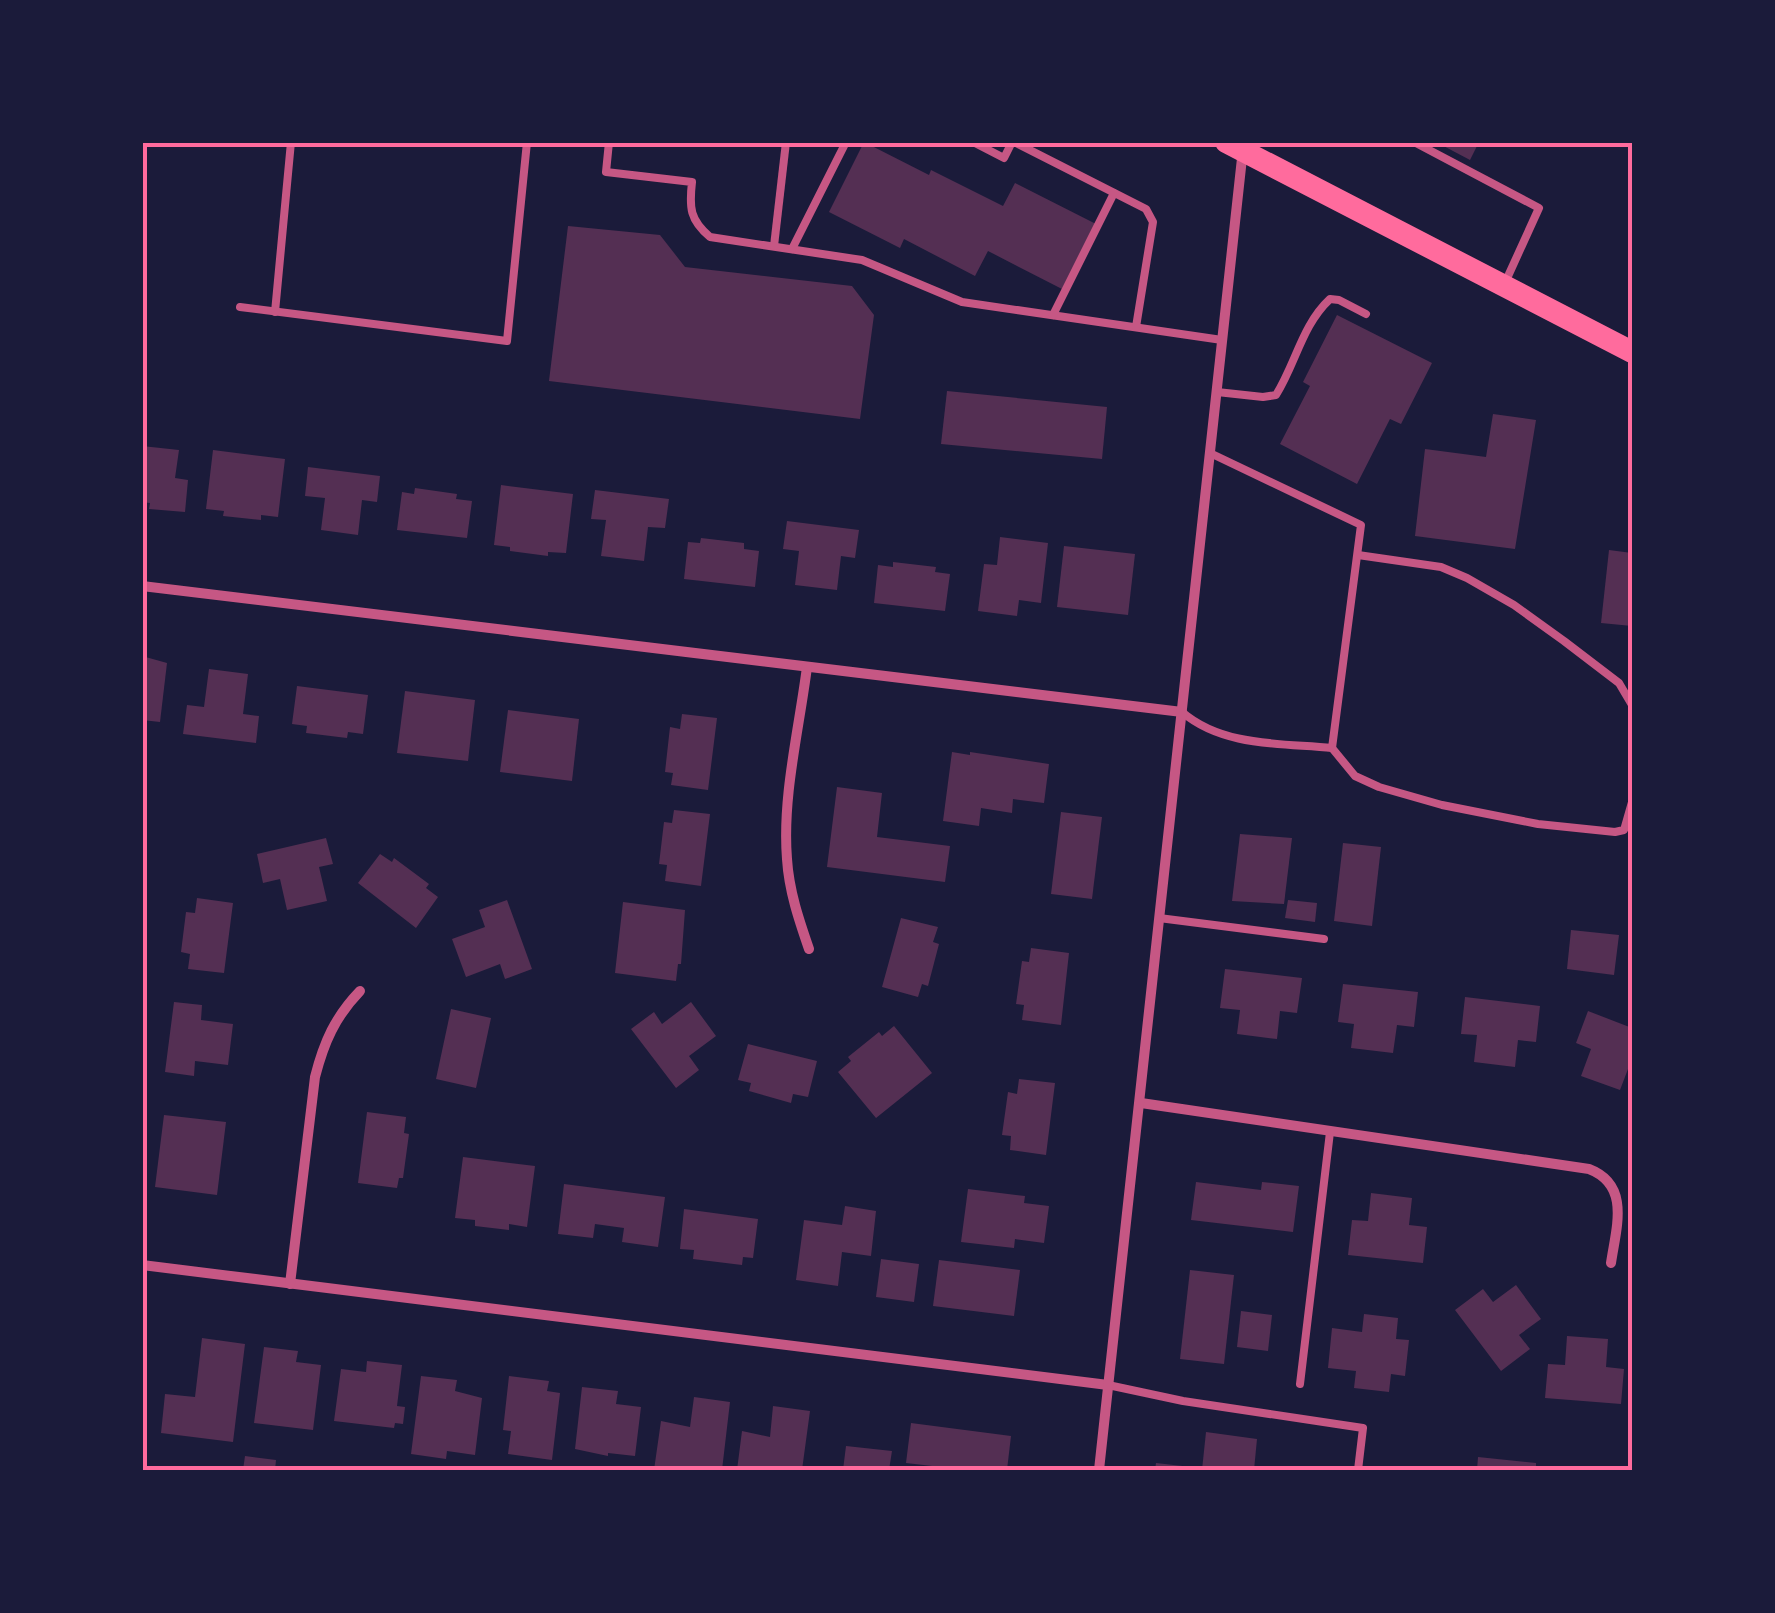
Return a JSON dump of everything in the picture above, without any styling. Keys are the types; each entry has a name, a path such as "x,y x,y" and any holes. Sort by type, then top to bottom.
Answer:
{"main road":[{"path":"1237,146 1632,352"}],"street":[{"path":"1099,1470 1217,392 1237,146"},
{"path":"142,586 1182,712"},
{"path":"807,668 787,823 787,858 791,890 809,949"},
{"path":"290,1284 315,1077 331,1026 360,991"},
{"path":"1141,1103 1597,1172 1610,1181 1618,1203 1611,1263"},
{"path":"142,1265 1108,1385"}],"lane":[{"path":"274,312 291,142"},
{"path":"240,307 507,342 527,142"},
{"path":"609,142 606,172 692,182 690,202 696,225 710,237 862,260 962,302 1222,340"},
{"path":"774,246 786,142"},
{"path":"792,249 846,142"},
{"path":"973,142 1004,158 1013,142 1146,210 1153,222 1136,326"},
{"path":"1414,142 1540,208 1503,285"},
{"path":"1053,315 1114,193"},
{"path":"1217,392 1263,398 1276,394 1308,327 1330,299 1366,314"},
{"path":"1210,453 1361,524 1332,748"},
{"path":"1358,555 1441,567 1467,578 1514,604 1619,683 1632,705"},
{"path":"1182,712 1196,724 1232,739 1332,748 1356,776 1442,805 1538,824 1614,832 1624,830 1632,802"},
{"path":"1159,918 1324,938"},
{"path":"1300,1384 1330,1132"},
{"path":"1108,1385 1183,1401 1363,1428 1358,1470"}],"building":[{"path":"864,142 1003,206 1015,183 1096,224 1062,289 988,251 975,276 904,239 900,248 829,212"},
{"path":"1436,142 1479,142 1470,160"},
{"path":"568,226 660,235 685,267 852,286 874,315 860,419 549,381"},
{"path":"1337,315 1432,363 1401,424 1390,419 1357,484 1280,444 1310,386 1303,382"},
{"path":"947,391 1107,407 1102,459 941,444"},
{"path":"1493,414 1536,420 1515,549 1415,536 1425,449 1486,457"},
{"path":"142,446 179,450 175,478 188,480 185,512 149,509 150,503 142,502"},
{"path":"213,450 285,459 278,517 261,515 261,520 223,516 224,511 206,509"},
{"path":"308,467 380,476 377,502 362,500 358,535 321,530 325,498 305,496"},
{"path":"501,485 573,494 566,553 548,552 548,556 494,545"},
{"path":"415,488 457,494 456,499 472,501 467,538 397,530 402,492 414,494"},
{"path":"595,490 669,499 665,528 648,527 644,561 601,556 606,520 591,519"},
{"path":"787,521 859,530 855,558 841,556 837,590 795,585 799,551 783,549"},
{"path":"1000,537 1048,543 1041,603 1019,600 1017,616 978,611 984,564 997,565"},
{"path":"701,538 744,543 744,549 759,551 755,587 684,579 688,542 700,543"},
{"path":"1064,546 1135,554 1128,615 1057,607"},
{"path":"1609,550 1632,553 1632,626 1601,623"},
{"path":"893,562 936,567 935,572 950,574 945,611 874,603 878,565 893,567"},
{"path":"142,656 167,663 160,722 142,720"},
{"path":"209,669 248,674 243,714 259,716 256,743 183,734 187,705 204,707"},
{"path":"297,686 368,695 363,734 348,732 347,738 306,733 307,726 292,724"},
{"path":"405,691 475,700 468,761 397,753"},
{"path":"508,710 579,719 572,781 500,772"},
{"path":"682,714 717,718 708,790 671,785 673,773 665,772 670,727 680,729"},
{"path":"952,752 1049,764 1044,803 1013,799 1012,813 981,808 979,826 943,821"},
{"path":"837,787 882,793 877,837 950,846 945,882 827,867"},
{"path":"674,810 710,814 701,886 665,881 667,865 659,864 664,822 672,823"},
{"path":"1061,812 1102,817 1092,899 1051,894"},
{"path":"1240,834 1292,838 1284,904 1232,901"},
{"path":"326,838 333,864 319,867 327,901 287,910 280,879 263,883 257,854"},
{"path":"1343,843 1381,847 1372,926 1334,921"},
{"path":"380,854 392,862 394,858 429,884 426,888 438,897 416,928 358,883"},
{"path":"197,898 233,903 224,973 188,969 190,954 181,952 186,912 195,913"},
{"path":"507,900 532,969 505,979 500,964 466,977 452,939 485,927 479,910"},
{"path":"1288,900 1317,903 1315,922 1285,918"},
{"path":"623,902 685,910 676,981 615,973"},
{"path":"901,918 938,927 933,942 939,944 928,986 922,984 918,997 882,987"},
{"path":"1571,930 1619,935 1614,975 1567,969"},
{"path":"1031,948 1069,953 1061,1025 1022,1020 1024,1005 1016,1004 1022,961 1029,962"},
{"path":"1225,969 1302,978 1297,1013 1280,1011 1277,1039 1237,1034 1240,1010 1220,1008"},
{"path":"1343,984 1418,992 1414,1027 1397,1025 1393,1053 1351,1048 1354,1024 1338,1022"},
{"path":"1465,997 1540,1006 1536,1042 1518,1040 1515,1067 1474,1062 1477,1035 1461,1034"},
{"path":"174,1002 202,1005 201,1020 233,1024 228,1065 195,1061 194,1076 165,1072"},
{"path":"691,1002 716,1036 689,1056 699,1070 676,1088 631,1029 654,1012 662,1024"},
{"path":"451,1009 491,1018 476,1088 436,1079"},
{"path":"1588,1011 1632,1028 1632,1070 1628,1069 1620,1090 1581,1076 1591,1049 1576,1043"},
{"path":"894,1026 932,1073 876,1118 838,1072 851,1061 848,1057 879,1032 882,1036"},
{"path":"748,1044 817,1061 808,1097 793,1094 791,1103 749,1091 751,1083 738,1080"},
{"path":"1019,1079 1055,1083 1046,1155 1010,1150 1011,1136 1002,1135 1008,1092 1017,1094"},
{"path":"367,1112 406,1117 404,1133 409,1134 403,1178 399,1178 397,1188 358,1183"},
{"path":"164,1115 226,1122 217,1195 155,1187"},
{"path":"463,1157 535,1166 527,1227 509,1224 509,1230 475,1226 475,1220 455,1218"},
{"path":"1196,1182 1261,1190 1262,1182 1299,1186 1293,1232 1191,1220"},
{"path":"564,1184 665,1197 658,1247 622,1242 624,1228 595,1224 593,1238 558,1234"},
{"path":"968,1189 1025,1196 1024,1203 1049,1206 1044,1243 1015,1239 1014,1248 961,1242"},
{"path":"1371,1193 1412,1198 1409,1225 1427,1227 1423,1263 1348,1255 1352,1220 1368,1221"},
{"path":"845,1206 876,1211 871,1256 842,1252 838,1286 796,1280 804,1220 842,1225"},
{"path":"684,1209 758,1219 753,1258 743,1257 742,1265 693,1259 694,1250 680,1249"},
{"path":"881,1259 919,1264 914,1302 876,1297"},
{"path":"939,1260 1020,1270 1014,1316 933,1306"},
{"path":"1190,1270 1234,1275 1224,1364 1180,1359"},
{"path":"1516,1285 1541,1319 1519,1335 1530,1349 1501,1371 1455,1310 1483,1289 1493,1302"},
{"path":"1241,1311 1272,1315 1268,1351 1237,1347"},
{"path":"1364,1314 1398,1318 1396,1339 1409,1340 1405,1376 1391,1374 1389,1392 1354,1388 1356,1371 1328,1368 1332,1328 1362,1332"},
{"path":"1567,1336 1608,1339 1606,1367 1624,1369 1621,1404 1545,1398 1548,1364 1565,1365"},
{"path":"202,1338 245,1344 233,1442 161,1433 165,1394 195,1397"},
{"path":"264,1347 298,1351 296,1362 321,1365 313,1430 254,1423"},
{"path":"367,1361 402,1365 397,1406 405,1407 403,1424 395,1423 394,1428 334,1421 341,1369 366,1372"},
{"path":"421,1376 457,1380 455,1391 482,1398 475,1455 447,1451 446,1459 411,1454"},
{"path":"509,1376 549,1381 547,1391 560,1393 552,1460 508,1454 511,1431 503,1430"},
{"path":"582,1387 618,1391 616,1404 641,1407 635,1456 608,1456 575,1449"},
{"path":"694,1397 730,1402 722,1470 654,1470 661,1421 690,1427"},
{"path":"773,1406 810,1411 802,1470 737,1470 742,1431 770,1437"},
{"path":"911,1423 1011,1436 1007,1470 906,1463"},
{"path":"1206,1432 1257,1439 1254,1470 1202,1470"},
{"path":"846,1446 892,1451 889,1470 843,1470"},
{"path":"245,1456 276,1460 275,1470 243,1470"},
{"path":"1478,1457 1536,1463 1536,1470 1477,1470"},
{"path":"1156,1463 1200,1468 1200,1470 1155,1470"}]}
